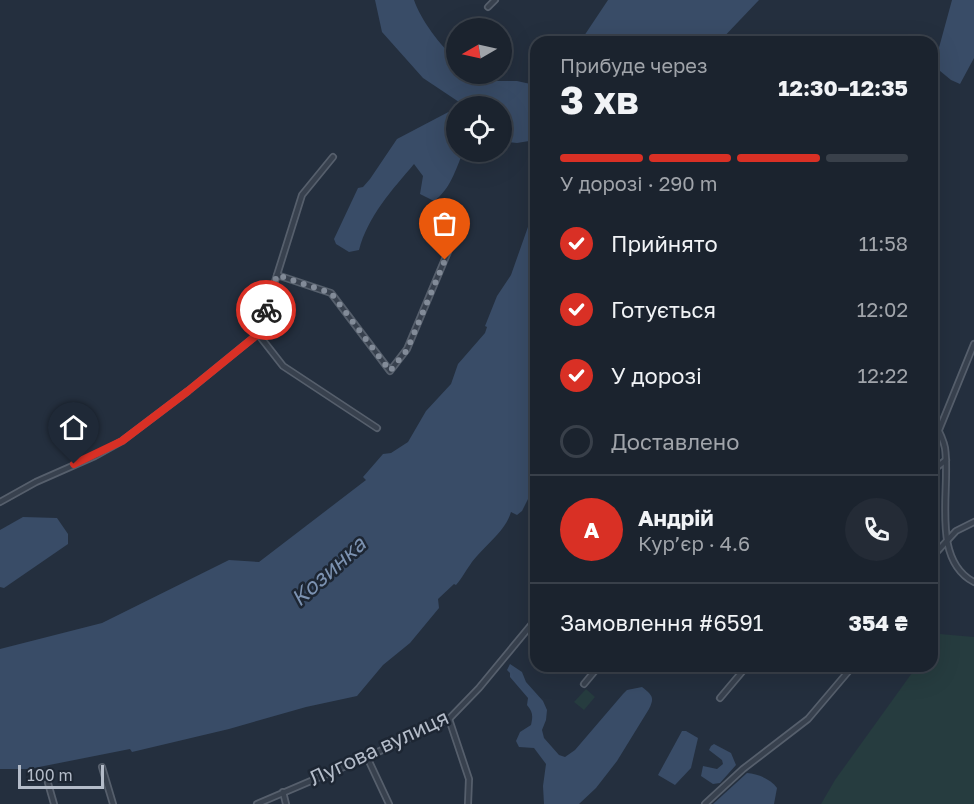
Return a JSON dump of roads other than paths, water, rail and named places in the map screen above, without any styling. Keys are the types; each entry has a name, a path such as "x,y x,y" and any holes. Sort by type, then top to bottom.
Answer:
{"street":[{"path":"488,7 495,0"},
{"path":"0,502 122,441 258,334 302,195 333,157"},
{"path":"277,275 331,293 390,371 407,350 461,221"},
{"path":"258,334 283,366 377,428"},
{"path":"974,344 939,430 945,446 946,460 946,541 951,558 958,570 974,582"},
{"path":"938,466 946,460"},
{"path":"938,550 956,531 974,522"},
{"name":"Лугова вулиця","path":"257,804 449,719 479,688 530,626"},
{"path":"584,684 594,672"},
{"path":"720,698 742,672"},
{"path":"705,804 743,769 808,718 848,672"},
{"path":"449,719 469,779 468,804"},
{"path":"367,757 388,804"},
{"path":"102,767 113,804"},
{"path":"48,783 54,804"},
{"path":"283,792 286,804"}],"water":[{"path":"375,0 414,0 432,32 446,49 446,84 512,84 512,81 530,84 530,141 512,142 512,96 450,96 423,78 382,32"},
{"path":"608,0 759,0 725,36 584,36"},
{"path":"952,0 974,0 974,58 960,84 938,69 938,51"},
{"path":"446,113 446,162 459,162 452,179 434,201 420,194 423,176 414,164 375,215 359,250 349,252 336,244 334,239 358,188 363,187 370,179 397,139"},
{"name":"Козинка","path":"530,221 530,495 522,511 517,515 511,512 504,527 475,558 456,585 454,584 438,599 439,608 410,643 383,665 357,696 132,752 130,749 29,769 0,769 0,649 102,623 229,560 259,562 366,480 363,477 383,454 391,453 408,442 426,411 451,384 458,364 485,333 487,327 485,326 497,296 511,275"},
{"path":"23,517 57,518 68,534 68,544 4,588 0,587 0,530"},
{"path":"510,664 522,672 526,682 543,701 547,710 542,730 544,738 559,755 565,757 575,750 627,690 642,687 652,696 649,709 617,761 596,788 579,804 544,804 543,786 546,764 534,748 519,747 516,741 520,732 531,725 532,717 527,705 528,698 510,677 507,670"},
{"path":"682,731 698,738 691,768 675,785 658,775"},
{"path":"714,744 731,753 736,765 720,783 713,784 701,776 703,766 717,769 723,764 722,760 709,750"},
{"path":"747,773 764,778 777,788 774,804 713,804"}]}
